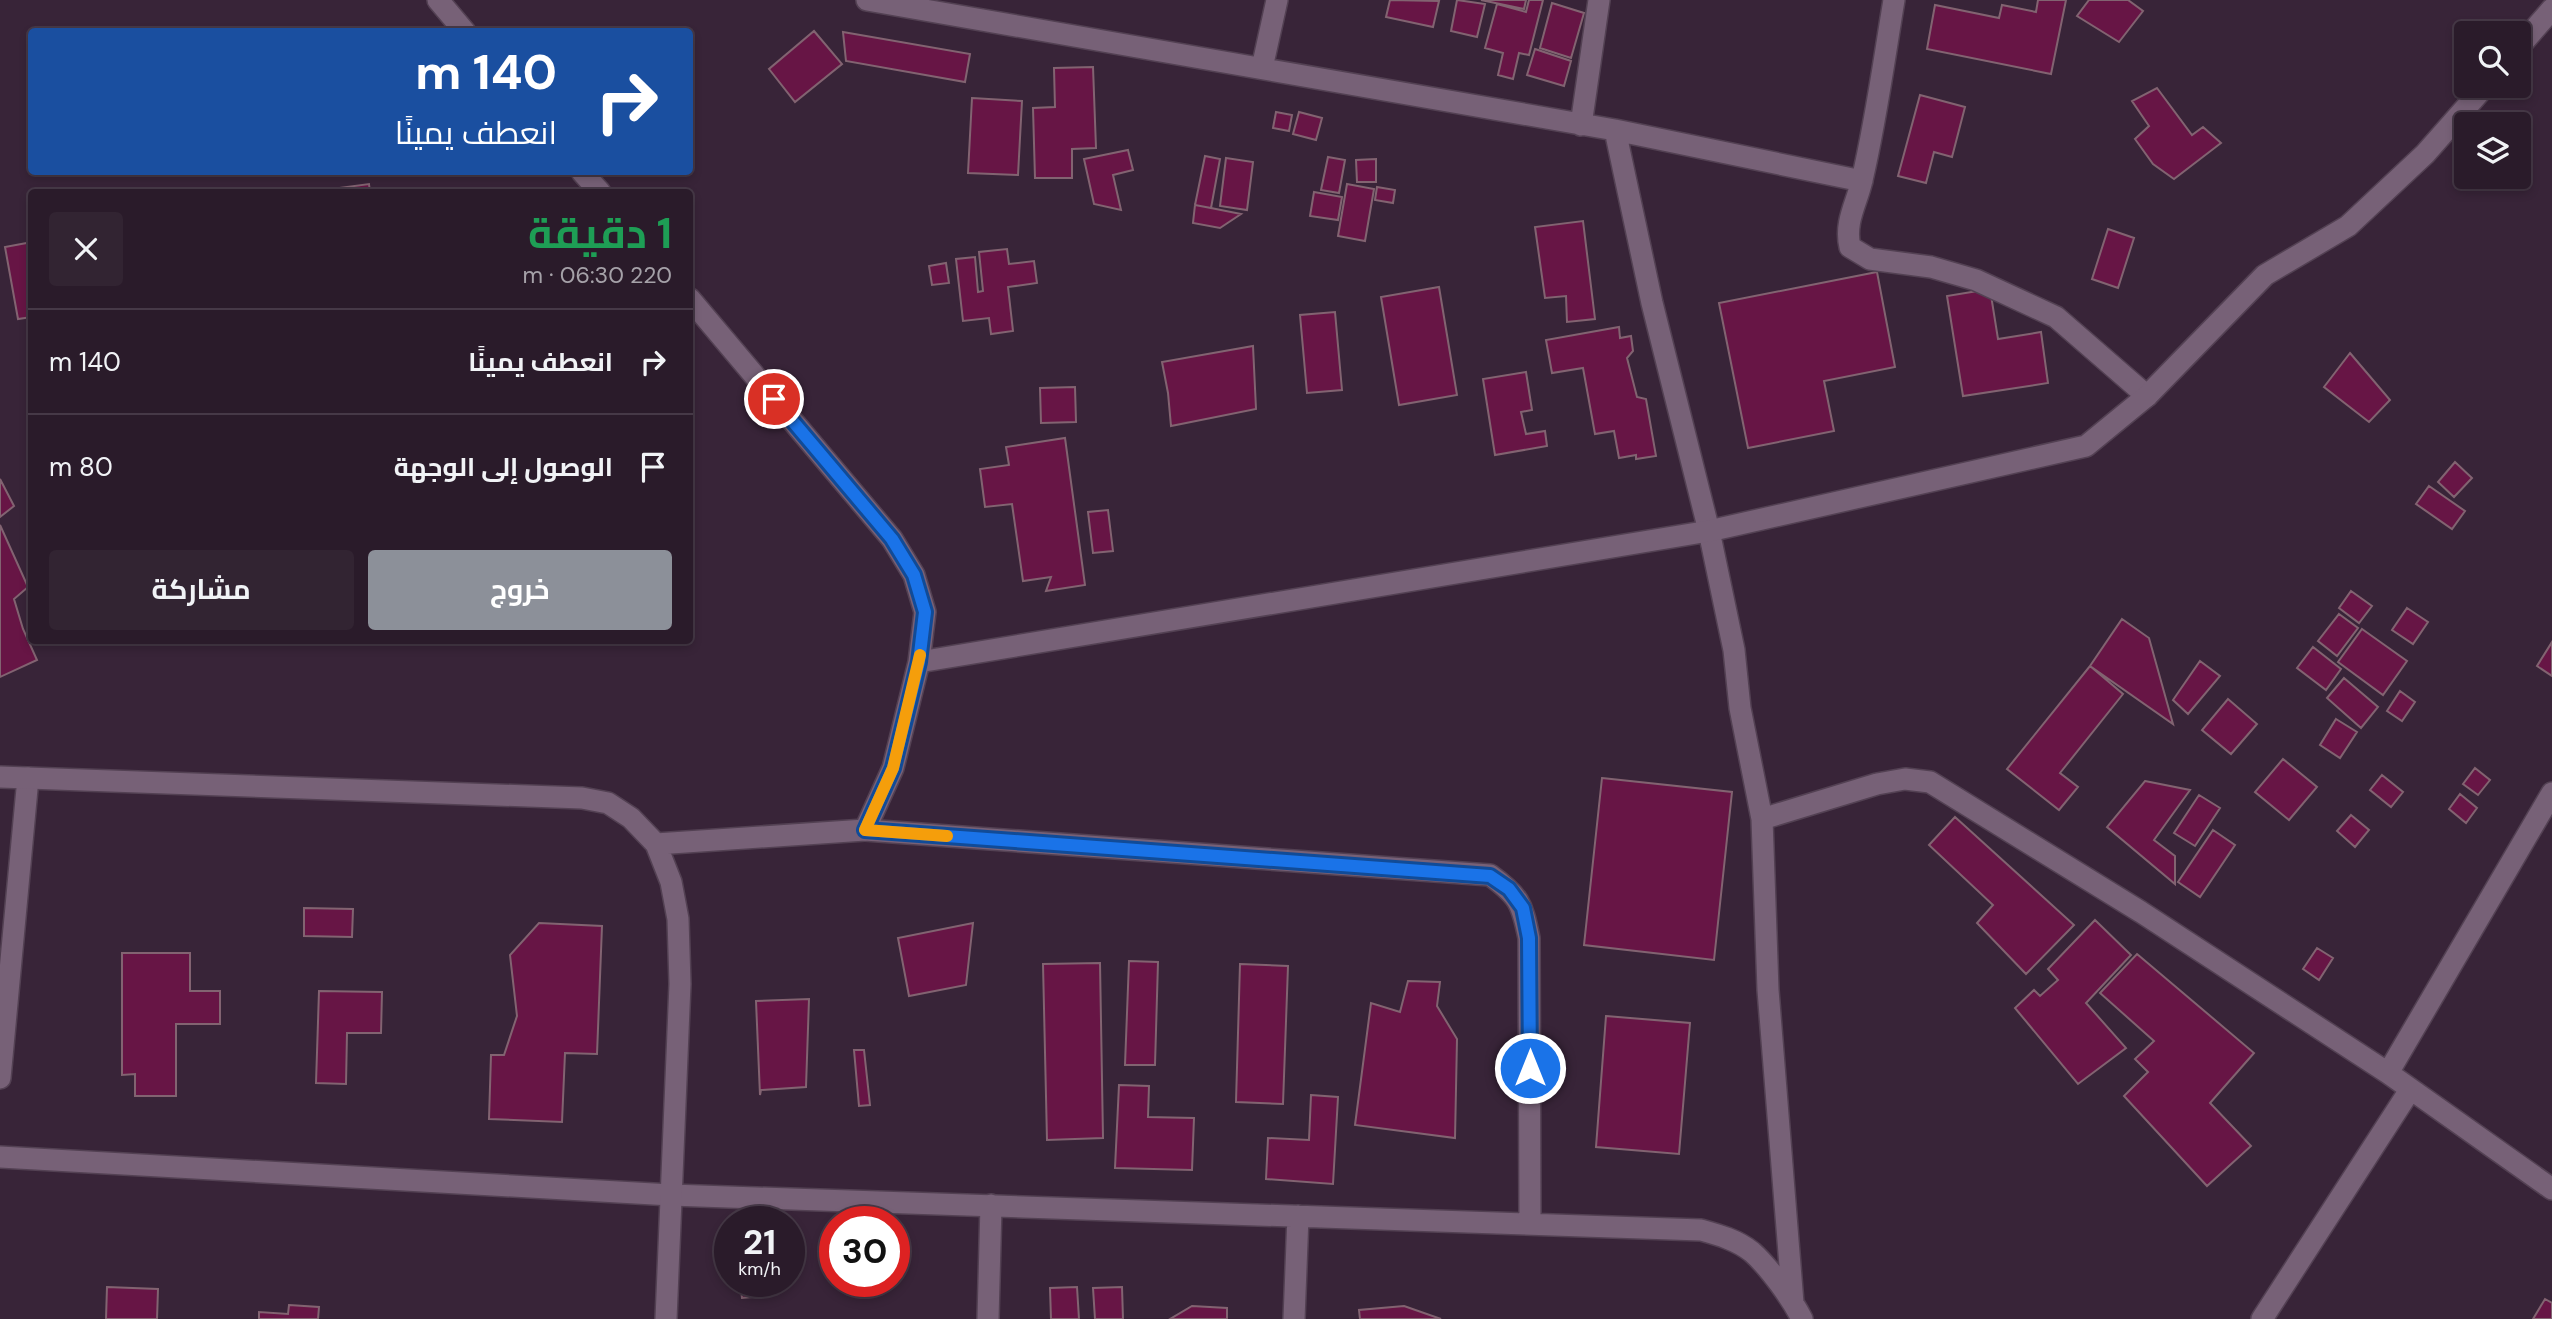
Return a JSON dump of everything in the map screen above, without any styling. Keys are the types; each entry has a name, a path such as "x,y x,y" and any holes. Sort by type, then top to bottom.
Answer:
{"street":[{"path":"438,0 462,28"},
{"path":"867,0 982,10 1262,68 1615,130 1862,181"},
{"path":"1262,68 1277,0"},
{"path":"1581,125 1599,0"},
{"path":"1894,0 1862,181 1849,221 1847,236 1850,247 1870,259 1931,267 1976,280 2056,317 2147,396"},
{"path":"2531,33 2552,9"},
{"path":"919,662 1709,531 2086,446 2147,396 2265,275 2348,226 2426,154 2475,98"},
{"path":"1615,130 1652,303 1709,531 1734,650 1740,708 1762,819 1768,990 1795,1313"},
{"path":"586,175 597,189"},
{"path":"693,303 892,539 914,575 925,612 919,662 893,768 865,830"},
{"path":"0,777 582,797 608,803 631,818 656,844 671,882 678,919 680,984 666,1319"},
{"path":"0,1078 28,778"},
{"path":"1762,819 1877,785 1905,779 1930,782 2129,905 2388,1073 2552,1189"},
{"path":"2388,1073 2552,793"},
{"path":"656,844 865,830 1490,876 1509,889 1523,908 1529,938 1530,1224"},
{"path":"2262,1319 2410,1090"},
{"path":"0,1157 671,1195 1701,1230 1725,1237 1752,1252 1795,1313"},
{"path":"988,1319 991,1205"},
{"path":"1294,1319 1298,1216"}],"building":[{"path":"1390,0 1439,1 1433,27 1386,17"},
{"path":"1457,0 1485,4 1477,37 1451,31"},
{"path":"1481,0 1526,0 1524,9"},
{"path":"1529,0 1543,0 1529,55 1519,53 1513,79 1498,75 1503,53 1485,48 1497,4 1526,12"},
{"path":"2038,0 2066,0 2051,74 1927,49 1935,5 1999,18 2002,5 2036,12"},
{"path":"2089,0 2128,0 2143,11 2119,42 2077,16"},
{"path":"1552,3 1584,13 1571,58 1540,48"},
{"path":"814,31 842,64 795,102 769,69"},
{"path":"843,32 970,54 965,82 846,61"},
{"path":"1535,49 1571,61 1564,86 1527,75"},
{"path":"1093,67 1096,148 1072,149 1072,178 1035,178 1033,108 1055,107 1054,68"},
{"path":"2157,88 2192,135 2203,127 2221,143 2174,179 2153,164 2135,139 2149,126 2132,101"},
{"path":"1920,95 1965,107 1952,157 1934,152 1926,183 1898,176"},
{"path":"972,98 1022,101 1018,175 968,173"},
{"path":"1276,112 1292,115 1289,131 1273,128"},
{"path":"1299,112 1322,118 1316,140 1293,134"},
{"path":"1128,150 1133,170 1113,175 1121,210 1094,204 1084,159"},
{"path":"1205,156 1220,159 1211,208 1195,205"},
{"path":"1328,157 1345,160 1339,193 1321,190"},
{"path":"1226,158 1253,162 1247,210 1220,206"},
{"path":"1376,159 1376,182 1357,182 1356,160"},
{"path":"369,184 370,189 332,189"},
{"path":"1347,184 1374,189 1365,241 1338,236"},
{"path":"1377,187 1395,190 1393,203 1375,200"},
{"path":"1314,192 1342,197 1338,220 1310,216"},
{"path":"1195,205 1241,214 1220,228 1193,223"},
{"path":"1583,221 1595,319 1567,322 1566,296 1545,298 1535,227"},
{"path":"2108,229 2134,238 2118,288 2092,279"},
{"path":"28,243 28,318 18,319 5,247"},
{"path":"1007,249 1009,264 1034,261 1037,283 1008,287 1013,331 991,334 989,318 963,321 956,259 975,257 978,292 983,291 979,252"},
{"path":"946,263 949,283 932,285 929,266"},
{"path":"1877,272 1895,367 1824,381 1834,431 1748,448 1719,303"},
{"path":"1439,287 1457,395 1399,405 1381,297"},
{"path":"1990,289 1998,339 2041,332 2048,383 1963,396 1947,296"},
{"path":"1335,312 1342,390 1307,393 1300,315"},
{"path":"1619,327 1620,338 1631,336 1633,351 1627,358 1637,397 1646,399 1656,456 1619,458 1614,431 1595,434 1583,368 1552,373 1546,340"},
{"path":"1253,346 1256,409 1171,426 1162,362"},
{"path":"2350,353 2390,400 2369,422 2324,387"},
{"path":"1526,372 1532,410 1521,412 1526,434 1545,431 1547,446 1495,455 1483,379"},
{"path":"1075,387 1076,422 1041,423 1040,388"},
{"path":"1065,438 1085,585 1046,591 1051,577 1023,581 1012,504 985,507 980,469 1009,465 1006,447"},
{"path":"2455,462 2472,478 2454,497 2438,482"},
{"path":"0,479 14,506 0,517"},
{"path":"2429,486 2465,511 2452,529 2416,504"},
{"path":"1108,510 1113,551 1093,553 1088,512"},
{"path":"0,525 28,587 14,599 28,644 37,660 0,677"},
{"path":"2351,591 2372,606 2359,623 2339,608"},
{"path":"2407,608 2428,622 2413,644 2392,630"},
{"path":"2339,614 2358,628 2337,656 2318,641"},
{"path":"2122,619 2149,638 2173,724 2090,666"},
{"path":"2362,629 2407,661 2383,695 2338,662"},
{"path":"2552,642 2552,676 2537,666"},
{"path":"2313,647 2341,669 2326,690 2297,668"},
{"path":"2200,661 2220,676 2188,714 2173,700"},
{"path":"2090,666 2123,694 2060,773 2078,787 2059,810 2007,769"},
{"path":"2344,678 2378,707 2361,728 2327,698"},
{"path":"2400,691 2415,702 2402,721 2387,711"},
{"path":"2228,699 2257,724 2231,754 2202,730"},
{"path":"2336,719 2357,732 2340,758 2320,745"},
{"path":"2283,759 2317,787 2289,820 2255,792"},
{"path":"2475,768 2490,780 2478,795 2463,784"},
{"path":"2382,775 2403,792 2391,807 2370,790"},
{"path":"1602,778 1732,792 1714,960 1584,945"},
{"path":"2145,781 2190,790 2154,840 2175,856 2175,884 2107,827"},
{"path":"2460,794 2477,808 2466,823 2449,809"},
{"path":"2199,795 2220,808 2195,846 2174,833"},
{"path":"2351,815 2369,830 2355,847 2337,831"},
{"path":"1955,817 2074,925 2026,974 1977,923 1993,905 1929,845"},
{"path":"2213,830 2235,845 2200,897 2178,882"},
{"path":"304,908 353,909 352,937 304,936"},
{"path":"2095,920 2131,955 2086,1003 2126,1048 2078,1084 2015,1008 2034,990 2040,996 2058,980 2048,969"},
{"path":"539,923 602,926 597,1054 565,1053 562,1122 489,1119 491,1055 504,1055 517,1016 510,955"},
{"path":"973,923 966,985 909,996 898,938"},
{"path":"2317,948 2333,958 2319,980 2303,969"},
{"path":"122,953 190,953 190,991 220,991 220,1024 176,1024 176,1096 135,1096 135,1074 122,1075"},
{"path":"2137,954 2254,1053 2210,1103 2251,1146 2207,1186 2124,1096 2148,1072 2135,1059 2154,1041 2100,993"},
{"path":"1129,961 1158,962 1155,1065 1125,1065"},
{"path":"1100,963 1103,1138 1047,1140 1043,964"},
{"path":"1240,964 1288,966 1283,1104 1236,1102"},
{"path":"1408,981 1440,982 1437,1006 1457,1039 1455,1138 1355,1125 1371,1003 1400,1012"},
{"path":"319,991 382,992 381,1033 347,1033 346,1084 316,1083"},
{"path":"809,999 806,1087 761,1090 760,1095 756,1001"},
{"path":"1606,1016 1690,1023 1679,1154 1596,1147"},
{"path":"854,1050 864,1050 870,1105 859,1106"},
{"path":"1119,1085 1149,1086 1148,1117 1194,1118 1192,1170 1115,1168"},
{"path":"1311,1095 1338,1097 1333,1184 1266,1179 1268,1138 1309,1140"},
{"path":"107,1287 158,1289 157,1319 106,1319"},
{"path":"1077,1287 1079,1319 1051,1319 1050,1288"},
{"path":"1122,1287 1123,1319 1095,1319 1093,1288"},
{"path":"2545,1299 2552,1303 2552,1319 2533,1319"},
{"path":"289,1305 319,1307 318,1319 259,1319 259,1312 288,1314"},
{"path":"1192,1306 1227,1308 1227,1319 1170,1319"},
{"path":"1404,1306 1441,1319 1360,1319 1359,1310"}],"slow traffic":[{"path":"920,655 893,768 865,830 947,836"}],"route":[{"path":"774,399 892,539 914,575 925,612 919,662 893,768 865,830 1490,876 1509,889 1523,908 1529,938 1530,1068"}]}
